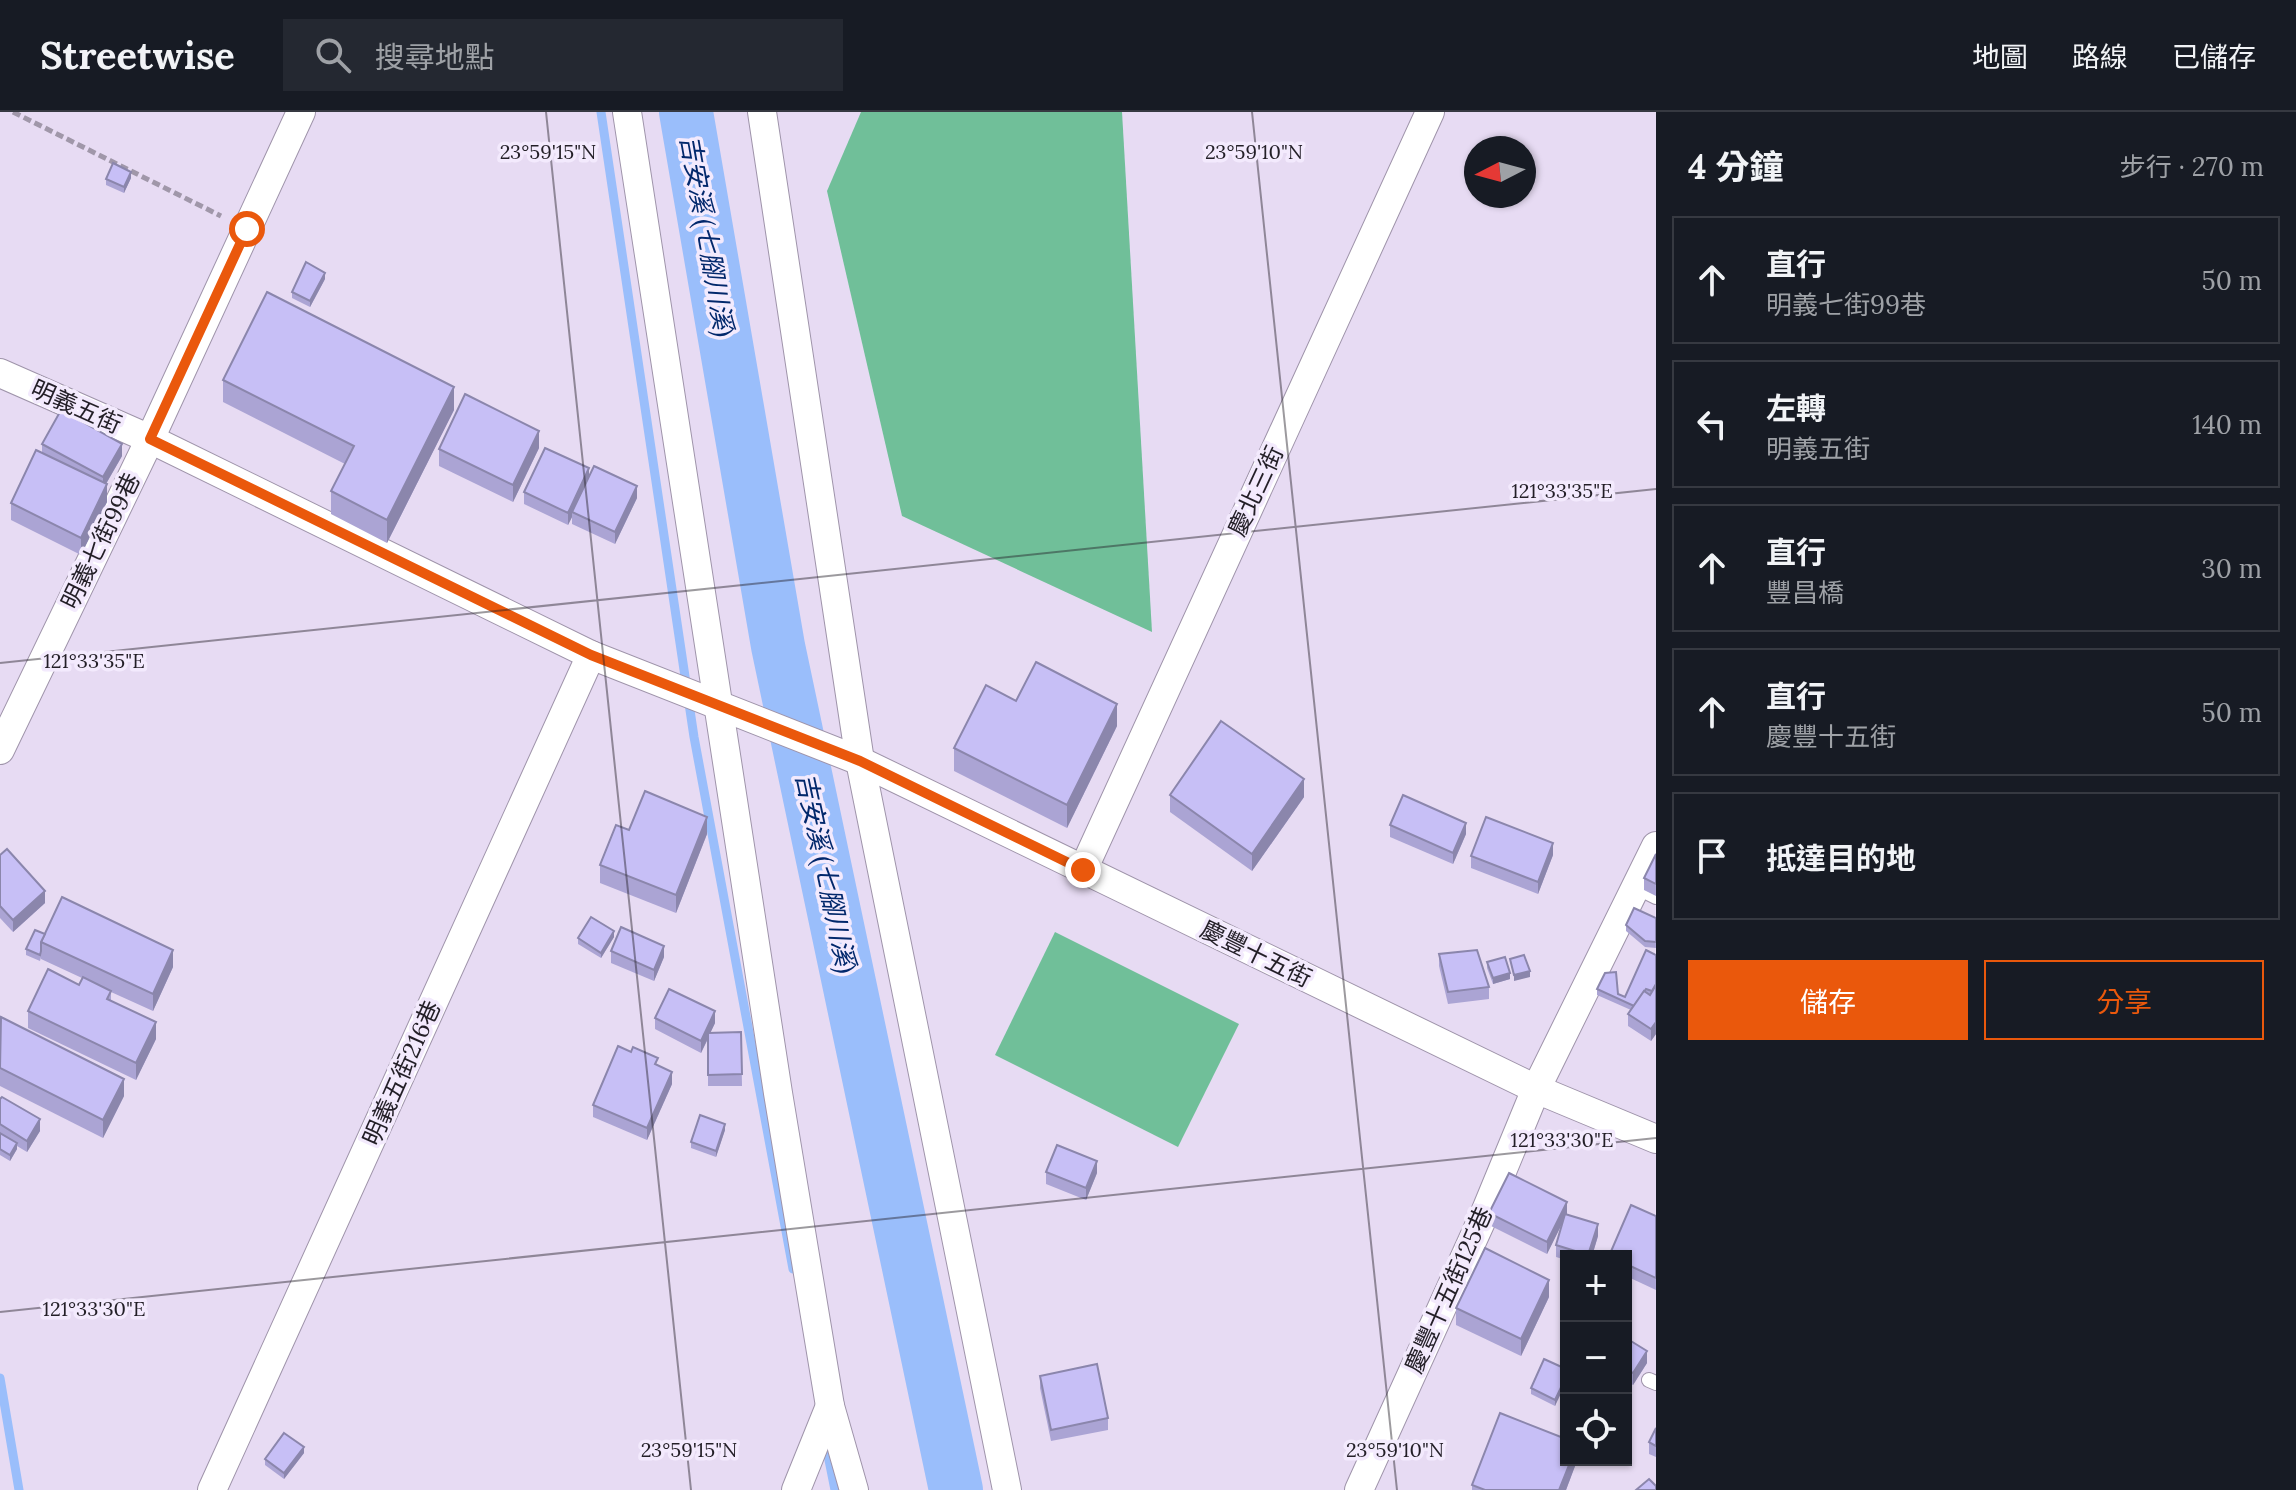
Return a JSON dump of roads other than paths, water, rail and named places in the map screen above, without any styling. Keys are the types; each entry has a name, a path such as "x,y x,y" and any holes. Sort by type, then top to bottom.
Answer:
{"street":[{"name":"明義七街99巷","path":"0,750 150,439 301,112"},
{"path":"627,112 717,704 830,1406 854,1490"},
{"path":"762,112 860,761 1007,1490"},
{"name":"慶北三街","path":"1083,870 1430,112"},
{"name":"明義五街","path":"0,373 150,439 591,655 860,761"},
{"name":"明義五街216巷","path":"212,1490 591,655"},
{"name":"慶豐十五街","path":"860,761 1536,1089 1656,1139"},
{"name":"慶豐十五街125巷","path":"1359,1490 1477,1230 1536,1089 1646,892 1656,846"},
{"path":"796,1490 830,1406"}],"waterway":[{"path":"601,112 694,737 793,1269"},
{"name":"吉安溪 (七腳川溪)","path":"686,112 778,646 956,1490"},
{"path":"0,1378 19,1490"},
{"path":"825,1440 835,1490"}]}
